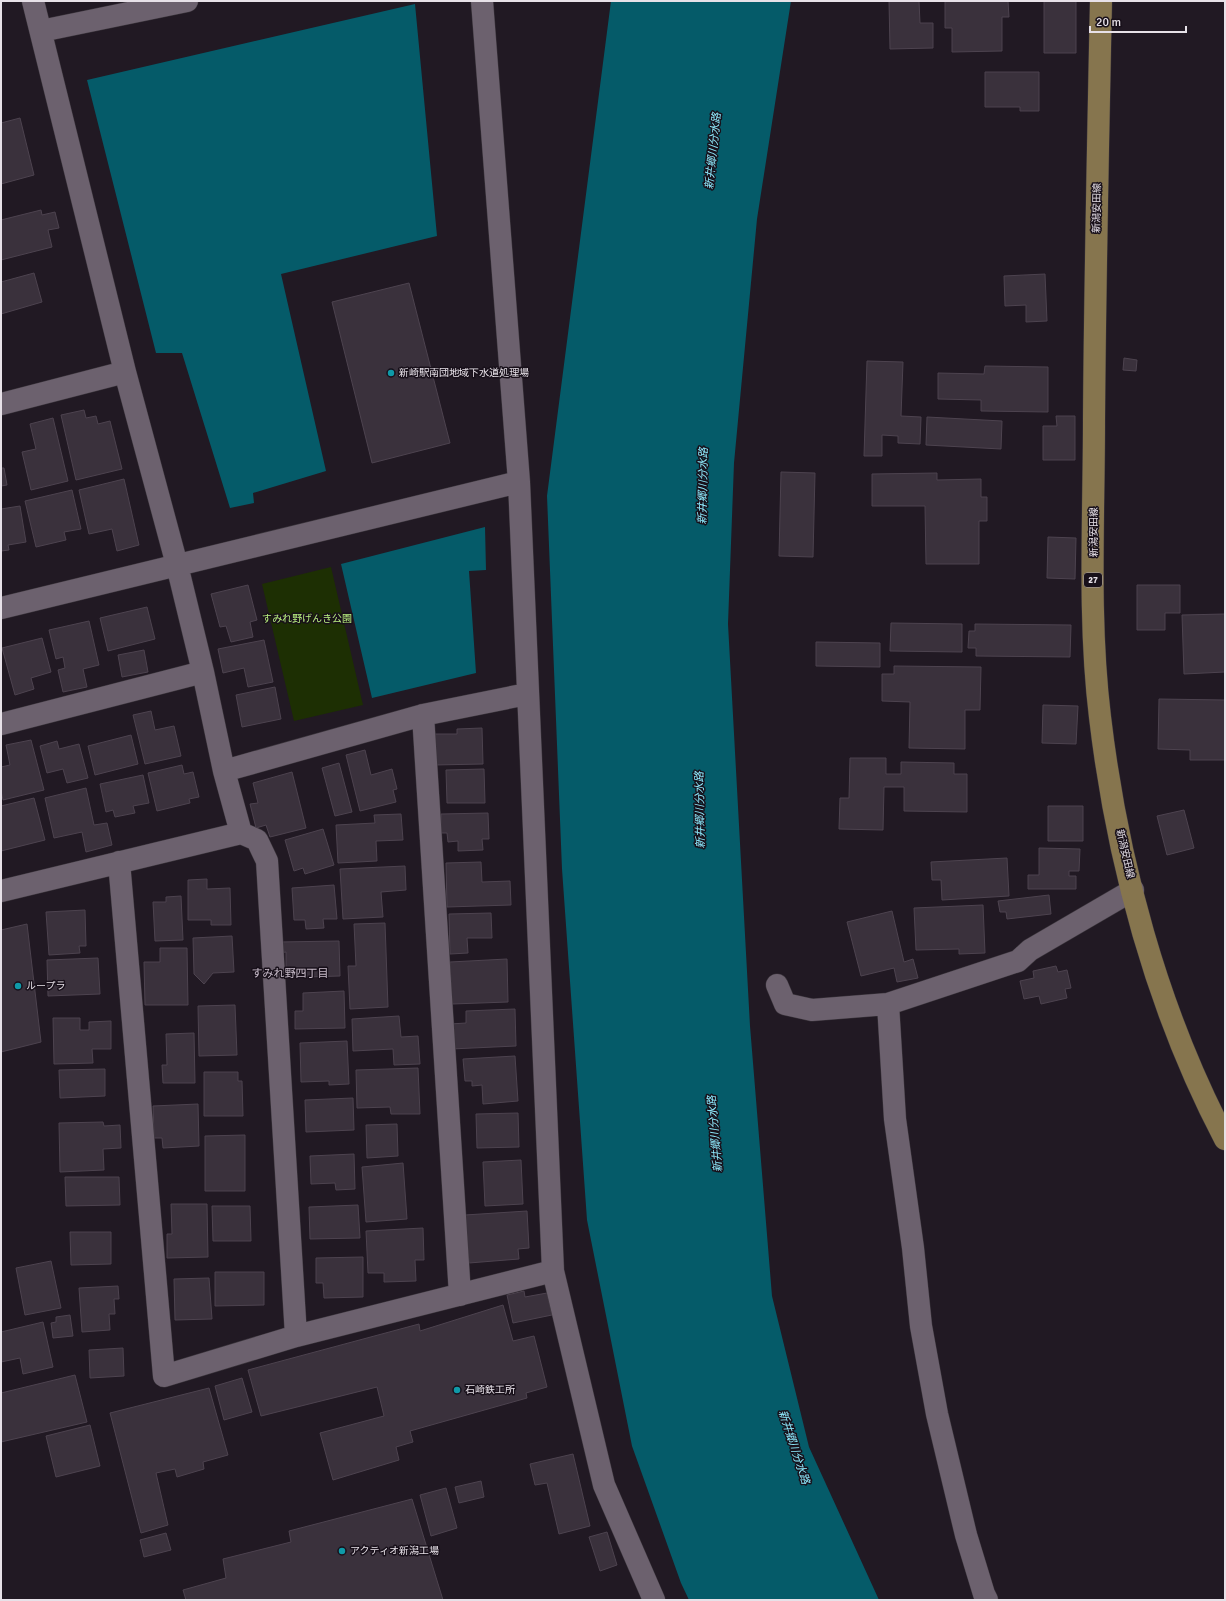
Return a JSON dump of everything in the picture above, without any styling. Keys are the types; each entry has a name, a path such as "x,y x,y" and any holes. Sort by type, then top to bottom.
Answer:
{"main road":[{"name":"新潟安田線","path":"1101,1 1094,360 1093,625 1100,716 1116,817 1140,925 1173,1021 1204,1099 1225,1139"}],"street":[{"path":"33,1 125,372 177,565 203,672 224,771 241,833"},
{"path":"41,31 187,1"},
{"path":"482,1 519,482 553,1271 604,1485 654,1600"},
{"path":"1,404 125,372"},
{"path":"1,608 519,482"},
{"path":"1,724 203,672"},
{"path":"224,771 423,715 527,694"},
{"path":"423,715 460,1295"},
{"path":"1,891 241,833 257,840 267,861 296,1336"},
{"path":"119,862 164,1376 296,1336 553,1271"},
{"path":"777,985 784,1004 812,1010 888,1004 1018,960 1030,950 1133,890"},
{"path":"888,1004 895,1118 914,1248 921,1326 937,1414 966,1535 987,1600"}],"green space":[{"name":"すみれ野げんき公園","path":"331,567 363,705 294,721 262,584"}],"water":[{"name":"新井郷川分水路","path":"611,1 791,1 757,219 734,463 728,624 750,1026 772,1296 809,1447 879,1600 689,1600 681,1583 632,1446 587,1220 562,869 547,496"},
{"path":"415,4 437,236 281,274 326,471 253,493 254,503 230,508 182,353 156,353 87,80"},
{"path":"485,527 486,570 469,571 476,673 372,698 341,564"}],"building":[{"path":"889,1 919,1 920,23 933,23 933,48 890,49"},
{"path":"945,1 1008,1 1009,17 1002,17 1002,51 952,52 952,28 945,28"},
{"path":"1044,1 1076,1 1076,53 1044,53"},
{"path":"985,72 1039,72 1039,111 1020,111 1020,107 985,107"},
{"path":"20,118 34,175 1,184 1,123"},
{"path":"41,210 42,215 55,212 59,228 48,230 52,247 1,260 1,220"},
{"path":"34,273 42,302 1,314 1,282"},
{"path":"1045,274 1047,321 1026,322 1026,305 1005,306 1004,276"},
{"name":"新崎駅南団地域下水道処理場","path":"409,283 450,443 372,463 332,302"},
{"path":"1124,358 1137,360 1136,371 1123,370"},
{"path":"867,361 903,362 901,416 921,417 920,444 898,443 898,436 882,435 882,456 864,456"},
{"path":"985,366 1048,367 1048,412 981,411 981,400 938,399 938,373 984,374"},
{"path":"84,410 86,418 96,416 98,424 110,421 122,469 76,480 61,415"},
{"path":"1056,416 1075,416 1075,460 1043,460 1043,426 1057,426"},
{"path":"927,417 1002,421 1001,449 926,445"},
{"path":"53,418 68,481 31,490 22,452 36,449 30,424"},
{"path":"1,468 4,468 7,485 1,486"},
{"path":"781,472 815,473 813,557 779,556"},
{"path":"937,473 937,480 981,479 981,497 987,497 987,521 979,521 979,564 926,564 925,506 872,506 872,474"},
{"path":"124,479 139,545 117,551 112,529 89,534 79,490"},
{"path":"72,490 81,529 64,532 66,540 36,547 25,501"},
{"path":"20,506 26,542 8,545 9,550 1,551 1,509"},
{"path":"1048,537 1076,538 1075,579 1047,578"},
{"path":"248,585 257,620 250,622 253,637 231,642 226,626 220,627 211,594"},
{"path":"1137,585 1180,585 1180,613 1165,613 1165,630 1137,630"},
{"path":"147,607 155,639 108,651 100,618"},
{"path":"1225,614 1225,672 1184,674 1182,615"},
{"path":"89,621 99,665 83,669 87,687 63,692 58,670 65,668 63,657 56,659 49,630"},
{"path":"891,623 962,624 962,652 890,651"},
{"path":"975,624 1071,625 1070,657 976,656 976,648 968,648 969,631 975,631"},
{"path":"42,638 51,672 31,678 34,689 15,695 2,648"},
{"path":"264,640 273,682 248,687 244,668 223,673 218,649"},
{"path":"816,642 880,643 880,667 816,666"},
{"path":"144,650 148,672 122,677 118,655"},
{"path":"894,666 981,667 980,710 965,710 965,749 909,748 910,702 882,701 882,674 894,674"},
{"path":"275,687 281,719 242,727 236,695"},
{"path":"1159,699 1225,700 1225,760 1190,760 1190,750 1158,749"},
{"path":"1043,705 1078,706 1076,744 1042,743"},
{"path":"151,711 155,730 174,726 181,756 145,764 133,715"},
{"path":"482,728 483,764 434,765 434,734 457,734 457,729"},
{"path":"131,735 138,764 95,775 88,746"},
{"path":"31,740 44,790 3,800 1,791 1,767 10,765 6,745"},
{"path":"57,741 59,749 79,744 88,778 67,783 63,769 47,773 40,746"},
{"path":"365,750 371,775 392,769 397,789 393,790 396,802 360,811 346,755"},
{"path":"850,758 886,758 886,774 901,774 901,762 954,763 954,774 967,774 967,812 904,811 904,787 884,787 883,830 839,829 840,798 849,798"},
{"path":"339,763 352,812 335,816 322,768"},
{"path":"182,765 184,774 193,772 199,797 189,799 190,803 157,811 148,773"},
{"path":"484,769 485,803 447,803 446,770"},
{"path":"292,772 306,828 270,837 266,825 256,828 250,804 258,803 253,783"},
{"path":"143,775 149,803 133,806 135,813 115,817 113,810 106,812 100,784"},
{"path":"86,788 94,825 107,823 112,845 86,852 82,832 54,838 45,798"},
{"path":"34,798 45,840 1,851 1,806"},
{"path":"1048,806 1083,806 1083,841 1048,841"},
{"path":"1184,810 1194,848 1167,855 1157,816"},
{"path":"488,813 489,839 482,839 483,850 458,851 458,841 448,842 447,833 441,833 441,814"},
{"path":"401,814 403,840 376,841 377,861 338,863 336,825 375,823 374,815"},
{"path":"323,829 334,865 305,874 303,868 294,871 285,840"},
{"path":"1039,848 1080,849 1079,871 1069,871 1069,876 1076,876 1076,889 1028,889 1028,875 1039,875"},
{"path":"1007,858 1009,896 942,900 941,880 932,880 931,862"},
{"path":"481,862 482,882 510,881 511,905 447,907 446,863"},
{"path":"405,866 406,890 381,892 383,917 343,919 340,869"},
{"path":"207,879 207,889 230,888 231,925 211,925 211,920 188,920 188,880"},
{"path":"334,885 337,919 323,919 324,928 306,929 305,920 294,920 292,888"},
{"path":"1049,895 1051,914 1007,919 1006,912 1000,912 998,901"},
{"path":"181,896 183,940 155,941 153,902 166,902 166,897"},
{"path":"983,905 985,953 959,954 959,949 916,950 914,908"},
{"path":"85,910 86,946 79,946 80,953 49,955 46,912"},
{"path":"892,911 904,962 913,959 918,978 897,982 894,968 861,976 847,922"},
{"path":"491,913 492,938 467,938 468,953 450,954 449,914"},
{"path":"385,923 388,1007 350,1009 348,966 356,966 354,924"},
{"name":"ループラ","path":"27,924 41,1042 1,1052 1,930"},
{"path":"232,936 234,972 213,973 204,984 194,974 193,938"},
{"path":"339,941 340,976 305,977 305,968 286,968 286,952 279,953 279,942"},
{"path":"160,948 187,948 188,1005 145,1005 144,962 160,962"},
{"path":"98,958 100,994 48,996 47,960"},
{"path":"507,959 508,1002 452,1004 450,962"},
{"path":"1056,966 1058,972 1067,970 1071,988 1065,989 1067,998 1041,1004 1039,996 1024,999 1020,981 1034,978 1033,971"},
{"path":"344,991 345,1028 295,1029 295,1011 303,1011 303,993"},
{"path":"235,1005 237,1055 199,1056 198,1006"},
{"path":"515,1009 516,1046 451,1049 450,1024 466,1023 466,1011"},
{"path":"399,1016 401,1037 418,1036 420,1064 394,1065 393,1049 353,1051 352,1019"},
{"path":"53,1018 80,1018 80,1030 89,1030 89,1022 111,1021 111,1049 92,1049 93,1063 54,1064"},
{"path":"194,1033 195,1083 163,1083 162,1065 167,1065 166,1034"},
{"path":"347,1041 349,1084 329,1085 329,1081 301,1082 300,1043"},
{"path":"515,1056 518,1101 483,1104 482,1085 472,1086 472,1081 465,1081 463,1059"},
{"path":"418,1068 420,1114 391,1114 390,1107 357,1108 356,1070"},
{"path":"105,1069 105,1096 60,1098 59,1070"},
{"path":"204,1072 238,1072 238,1081 242,1081 243,1116 204,1116"},
{"path":"353,1098 354,1130 306,1132 305,1100"},
{"path":"198,1104 199,1146 163,1148 162,1138 154,1138 153,1106"},
{"path":"518,1113 519,1147 477,1148 476,1114"},
{"path":"103,1122 104,1126 120,1125 121,1148 103,1149 104,1170 60,1172 59,1123"},
{"path":"397,1124 398,1156 367,1158 366,1125"},
{"path":"245,1135 245,1191 205,1191 205,1136"},
{"path":"354,1154 355,1189 336,1190 335,1183 311,1184 310,1156"},
{"path":"521,1160 523,1204 485,1206 483,1162"},
{"path":"403,1163 407,1219 366,1222 362,1167"},
{"path":"65,1177 119,1177 120,1205 66,1206"},
{"path":"171,1204 207,1204 208,1257 167,1258 167,1234 172,1234"},
{"path":"358,1205 360,1238 310,1239 309,1207"},
{"path":"212,1206 250,1206 251,1241 213,1241"},
{"path":"527,1211 529,1248 518,1249 519,1259 469,1263 465,1215"},
{"path":"423,1228 424,1260 415,1260 416,1281 384,1282 384,1273 368,1273 366,1231"},
{"path":"70,1232 111,1232 111,1264 71,1265"},
{"path":"363,1257 363,1297 324,1298 323,1283 316,1283 316,1258"},
{"path":"51,1261 61,1308 25,1315 16,1268"},
{"path":"215,1272 264,1272 264,1305 215,1306"},
{"path":"209,1278 212,1319 175,1320 174,1279"},
{"path":"118,1286 119,1299 114,1299 115,1314 109,1314 110,1330 82,1332 79,1288"},
{"path":"524,1291 525,1297 547,1293 552,1315 513,1323 507,1295"},
{"name":"石崎鉄工所","path":"503,1305 513,1341 534,1336 547,1387 526,1393 527,1398 410,1431 413,1442 396,1447 399,1460 333,1480 320,1433 384,1416 377,1387 261,1416 248,1370 419,1324 420,1331"},
{"path":"70,1315 73,1336 53,1338 51,1323 56,1322 56,1317"},
{"path":"43,1322 53,1367 23,1374 20,1358 1,1362 1,1332"},
{"path":"123,1348 124,1376 90,1378 89,1350"},
{"path":"75,1375 87,1422 1,1442 1,1393"},
{"path":"242,1378 252,1412 224,1420 215,1386"},
{"path":"209,1388 228,1455 203,1462 204,1469 177,1477 175,1469 156,1473 168,1525 141,1533 110,1413"},
{"path":"90,1425 100,1466 56,1477 46,1436"},
{"path":"573,1454 590,1526 559,1534 547,1483 535,1485 530,1464"},
{"path":"481,1481 484,1497 459,1503 455,1487"},
{"path":"446,1488 457,1528 431,1536 420,1495"},
{"name":"アクティオ新潟工場","path":"412,1499 443,1600 186,1600 183,1590 226,1578 223,1559 291,1542 289,1531"},
{"path":"607,1532 617,1565 600,1571 589,1537"},
{"path":"166,1533 171,1550 144,1557 140,1540"}],"place":[{"name":"新崎駅南団地域下水道処理場","path":"391,373"},
{"name":"ループラ","path":"18,986"},
{"name":"石崎鉄工所","path":"457,1390"},
{"name":"アクティオ新潟工場","path":"342,1551"}],"district":[{"name":"すみれ野四丁目","path":"290,973"}]}
